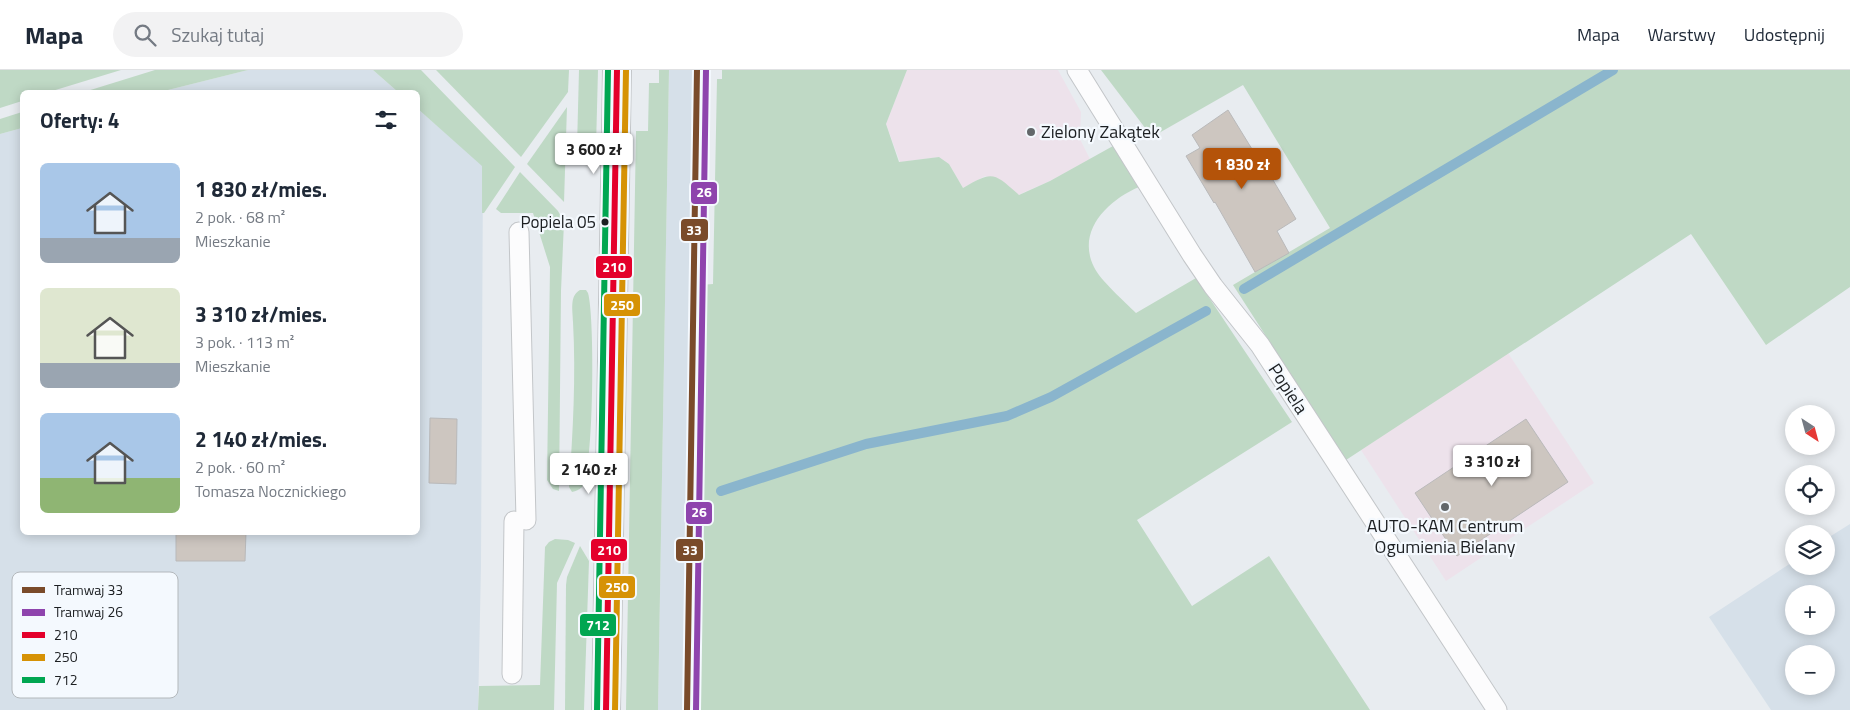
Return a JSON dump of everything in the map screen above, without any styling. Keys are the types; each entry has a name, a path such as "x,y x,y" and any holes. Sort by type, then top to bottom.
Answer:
{"street":[{"path":"606,710 617,70"}],"lane":[{"name":"Popiela","path":"1078,70 1192,255 1213,286 1260,345 1498,710"},
{"path":"512,674 520,521 520,232"}],"shaded area":[{"path":"248,70 373,70 396,90 168,90"},
{"path":"669,70 704,70 694,710 658,710"},
{"path":"907,70 1058,70 1081,112 1080,139 1090,159 1050,181 1018,195 985,176 963,188 949,164 939,157 900,162 886,124"},
{"path":"420,111 483,166 481,566 478,710 0,710 0,134 20,129 20,535 420,535"},
{"path":"1508,353 1594,483 1446,581 1361,450"},
{"path":"1850,524 1850,710 1771,710 1709,617 1785,567 1785,575 1835,575 1835,533"}],"green space":[{"path":"0,70 121,70 56,90 20,90 20,102 0,108"},
{"path":"155,70 248,70 168,90 90,90"},
{"path":"373,70 421,70 515,167 484,213 482,213 482,166 420,111 420,90 396,90"},
{"path":"436,70 569,70 568,92 521,157"},
{"path":"579,70 598,70 596,147 577,147"},
{"path":"659,70 669,70 658,710 626,710 636,131 648,131 649,83 659,83"},
{"path":"722,70 907,70 886,124 899,162 939,157 949,164 963,188 992,176 1004,182 1019,195 1050,181 1113,146 1139,187 1116,200 1098,218 1092,229 1089,241 1089,254 1097,272 1136,313 1196,278 1292,422 1137,520 1192,606 1269,556 1370,710 694,710 700,285 713,284 717,79 722,79"},
{"path":"1101,70 1850,70 1850,287 1766,345 1691,234 1346,460 1233,285 1330,228 1243,85 1152,137"},
{"path":"567,107 564,202 527,164"},
{"path":"20,113 20,129 0,134 0,119"},
{"path":"520,172 558,211 564,222 561,291 559,491 553,489 547,480 550,267 533,213 501,213 496,209"},
{"path":"580,290 586,290 588,293 592,331 591,425 586,475 582,487 572,492 569,487 574,383 572,304 574,296"},
{"path":"555,539 568,540 575,543 557,583 554,710 478,710 479,686 540,685 545,547"},
{"path":"580,546 589,561 584,710 565,710 566,585 567,577"}],"building":[{"path":"1228,110 1255,154 1257,153 1296,219 1277,231 1289,253 1255,272 1186,156 1200,148 1192,135"},
{"path":"430,418 457,419 456,484 429,483"},
{"path":"1526,419 1568,482 1457,556 1415,493"},
{"path":"176,535 246,535 245,561 176,561"}],"waterway":[{"path":"1244,289 1613,70"},
{"path":"721,491 866,444 1007,416 1051,397 1206,311"}],"tram line":[{"name":"33","path":"687,710 697,70"},
{"name":"26","path":"696,710 706,70"}],"transit line":[{"name":"712","path":"597,710 608,70"},
{"name":"210","path":"606,710 617,70"},
{"name":"250","path":"615,710 626,70"}],"place":[{"name":"Zielony Zakątek","path":"1031,132"},
{"name":"Popiela 05","path":"605,222"},
{"name":"AUTO-KAM Centrum Ogumienia Bielany","path":"1445,507"}]}
